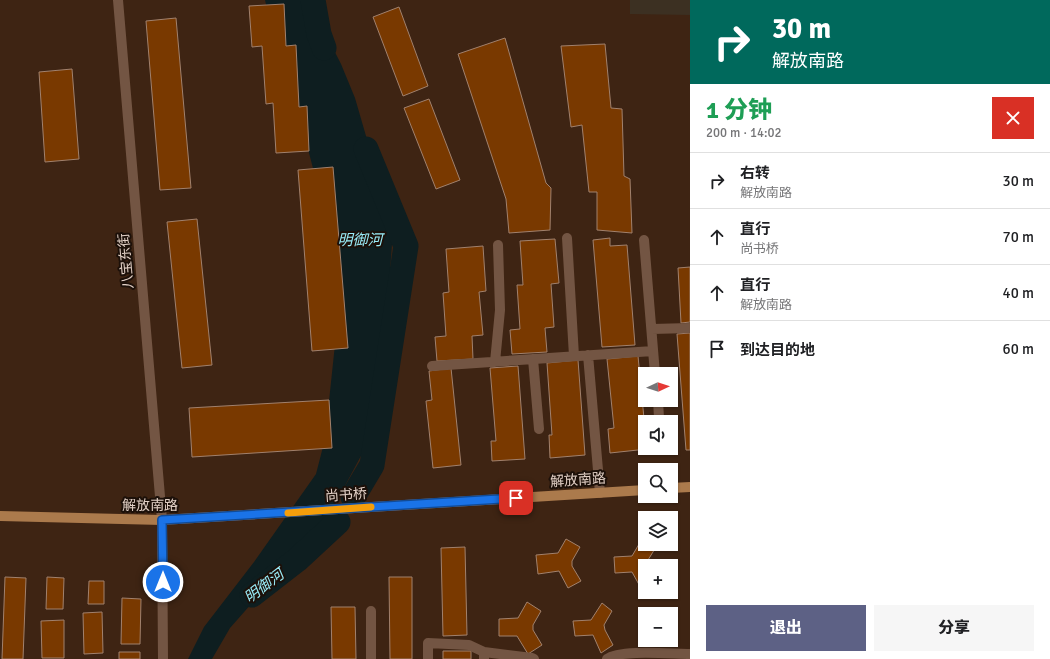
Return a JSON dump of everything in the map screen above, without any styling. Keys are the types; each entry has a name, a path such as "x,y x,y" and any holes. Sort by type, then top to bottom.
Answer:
{"main road":[{"path":"162,520 600,492"}],"street":[{"name":"八宝东街","path":"118,0 162,520 163,659"},
{"path":"567,238 574,356"},
{"path":"644,240 655,367"},
{"path":"495,362 500,310 498,245"},
{"path":"652,329 690,328"},
{"path":"432,366 654,351"},
{"path":"588,355 600,492"},
{"path":"533,359 538,429"},
{"path":"678,488 690,487"},
{"name":"解放南路","path":"600,492 638,490"},
{"name":"尚书桥","path":"300,512 394,506"},
{"name":"解放南路","path":"0,516 162,520 300,512"},
{"path":"371,611 371,659"},
{"path":"428,659 428,644 469,645 484,656 534,659"},
{"path":"607,659 608,657 621,654 651,656 690,654"}],"shaded area":[{"path":"630,0 690,0 690,15 630,14"}],"water":[{"name":"明御河","path":"265,0 309,0 341,64 355,98 388,212 392,244 384,353 369,435 362,454 319,534 301,555 274,578 230,628 212,659 188,659 204,627 254,562 316,474 325,439 338,316 326,218 303,130 279,59"}],"building":[{"path":"284,4 286,46 296,45 299,107 307,106 309,151 276,153 273,103 266,104 262,46 252,47 249,6"},
{"path":"399,7 428,86 403,96 373,17"},
{"path":"176,18 191,188 160,190 146,21"},
{"path":"505,38 546,183 551,188 550,230 509,233 506,199 458,54"},
{"path":"605,44 611,108 622,109 624,176 630,179 632,233 597,230 597,192 589,192 582,125 571,127 561,46"},
{"path":"72,69 79,159 45,162 39,72"},
{"path":"429,99 460,180 436,189 404,108"},
{"path":"333,167 348,348 312,351 298,170"},
{"path":"197,219 212,365 182,368 167,222"},
{"path":"610,238 610,246 627,245 635,345 602,347 593,240"},
{"path":"555,239 559,283 551,284 554,327 545,328 547,352 512,354 510,330 520,329 517,285 523,285 520,241"},
{"path":"483,246 486,291 479,292 483,335 472,336 473,359 437,361 435,337 446,336 443,293 449,292 446,249"},
{"path":"690,267 690,322 681,323 678,268"},
{"path":"690,333 690,450 686,450 677,334"},
{"path":"638,356 638,407 643,407 644,415 638,415 638,450 610,453 608,429 614,428 607,359"},
{"path":"578,360 585,455 550,458 549,435 552,435 547,363"},
{"path":"518,366 525,459 492,461 491,441 496,441 490,368"},
{"path":"451,368 461,465 433,468 426,401 432,400 429,371"},
{"path":"329,400 332,448 192,457 189,408"},
{"path":"566,539 580,547 572,561 572,566 581,581 568,588 559,571 538,574 536,555 558,553"},
{"path":"638,546 638,551 654,551 649,559 638,559 638,583 632,572 615,573 614,557 632,556"},
{"path":"465,547 467,635 443,636 441,548"},
{"path":"5,577 26,578 23,659 2,659"},
{"path":"47,577 64,578 63,609 46,609"},
{"path":"389,577 412,577 412,659 390,659"},
{"path":"89,581 104,581 104,604 88,604"},
{"path":"122,598 141,599 140,644 121,644"},
{"path":"527,602 541,611 533,625 533,630 542,645 528,654 517,636 499,636 499,619 518,618"},
{"path":"602,603 612,611 604,625 613,645 601,653 593,635 575,636 573,621 591,620"},
{"path":"331,607 355,607 356,659 332,659"},
{"path":"102,612 103,653 84,654 83,613"},
{"path":"64,620 64,658 42,658 41,621"},
{"path":"443,651 471,651 471,659 443,659"},
{"path":"119,652 140,652 140,659 119,659"}],"waterway":[{"name":"明御河","path":"313,0 319,34 324,48"},
{"name":"明御河","path":"353,497 372,465 406,246 366,149"},
{"name":"明御河","path":"252,595 297,560 338,522"}],"slow traffic":[{"path":"288,513 371,507"}],"route":[{"path":"163,582 162,520 516,498"}]}
